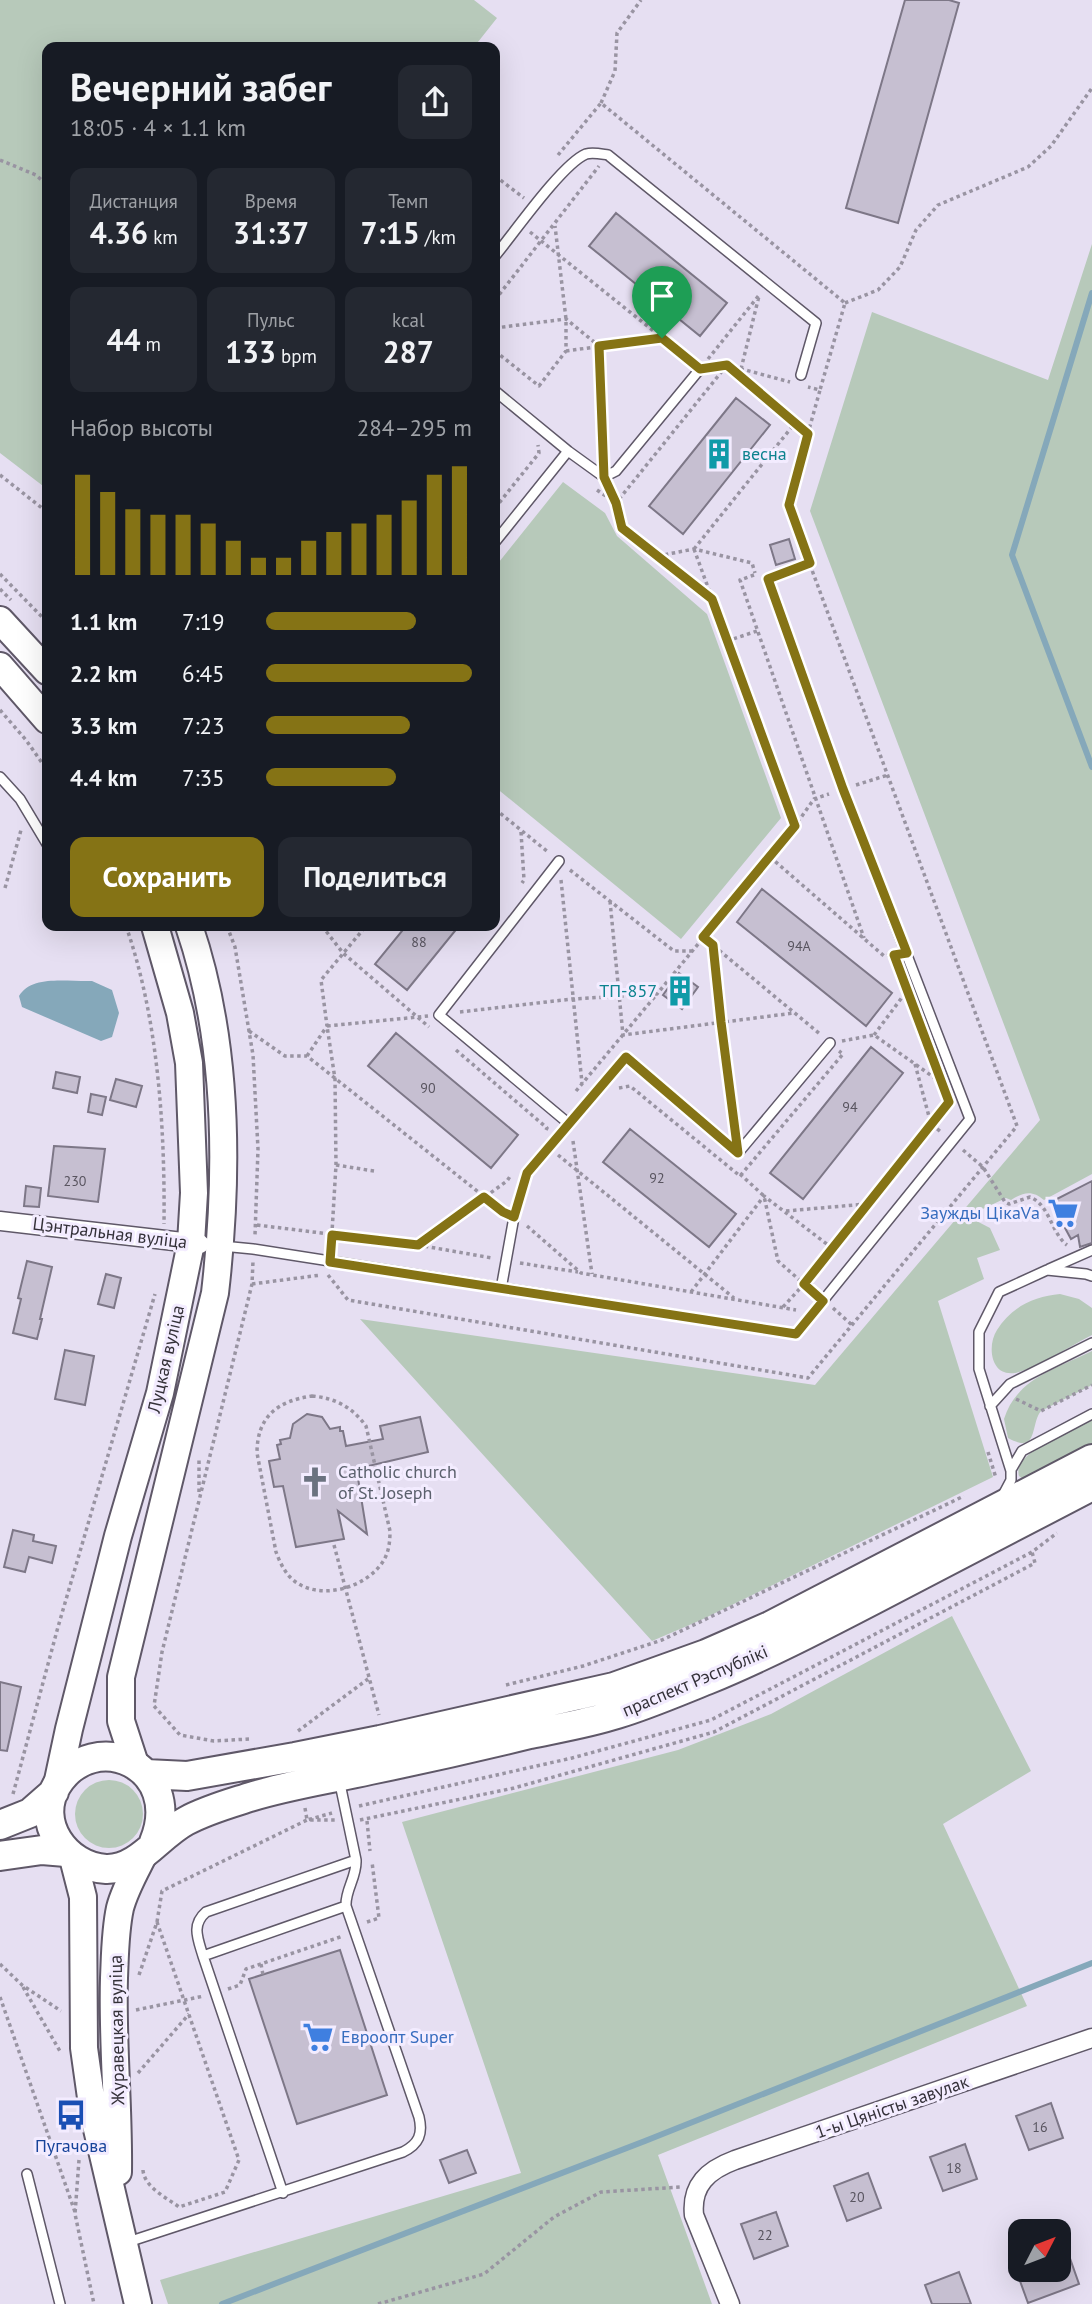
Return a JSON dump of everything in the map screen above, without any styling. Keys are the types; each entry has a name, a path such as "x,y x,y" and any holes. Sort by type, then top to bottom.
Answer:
{"main road":[{"name":"праспект Рэспублікі","path":"0,1825 30,1813 69,1771 83,1761 100,1757 118,1758 141,1769 187,1776 380,1740 614,1687 706,1654 770,1626 1092,1459"},
{"name":"праспект Рэспублікі","path":"0,1856 42,1850 69,1855 90,1867 109,1869 128,1865 183,1822 213,1808 275,1789 615,1715 712,1678 818,1628 1092,1486"},
{"path":"141,1769 157,1789 162,1807 161,1825 149,1848"},
{"path":"55,1789 50,1808 51,1824 57,1839 69,1855"}],"street":[{"path":"0,620 42,666"},
{"path":"0,666 42,714"},
{"name":"Луцкая вуліца","path":"55,1789 118,1535 160,1393 191,1243 194,1193 189,1063 180,1013 156,931"},
{"name":"Луцкая вуліца","path":"141,1769 121,1721 121,1677 215,1293 220,1246 221,1084 207,988 190,931"},
{"name":"Цэнтральная вуліца","path":"0,1221 220,1246"},
{"name":"Журавецкая вуліца","path":"117,2212 118,2124 113,2010 115,1948 126,1890 149,1848"},
{"name":"Журавецкая вуліца","path":"69,1855 83,1897 85,1918 84,2048 93,2112 138,2304"},
{"name":"1-ы Цяністы завулак","path":"698,2186 705,2177 724,2164 1092,2038"},
{"path":"698,2186 694,2194 694,2215 730,2304"}],"lane":[{"path":"500,250 574,161 589,153 608,155 816,323 801,375"},
{"path":"500,395 604,477 616,471 700,369"},
{"path":"500,536 568,451"},
{"path":"220,1246 796,1334 813,1314 970,1119 843,789 768,579"},
{"path":"0,777 20,799 42,836"},
{"path":"559,861 439,1015 568,1124"},
{"path":"501,1289 514,1217 527,1173 626,1057 738,1153 830,1043"},
{"path":"1011,1471 979,1369 979,1332 999,1292 1092,1250"},
{"path":"1047,1270 1092,1276"},
{"path":"990,1406 1010,1384 1092,1343"},
{"path":"972,1521 1001,1497 1011,1480 1013,1463 1022,1451 1092,1414"},
{"path":"124,2244 403,2152 418,2141 421,2133 419,2117 346,1906 356,1873 356,1860 339,1777"},
{"path":"283,2193 203,1956 196,1929 197,1922 206,1912 356,1860"},
{"path":"203,1956 346,1906"},
{"path":"27,2174 60,2304"}],"path":[{"path":"601,103 615,72 617,33 641,0"},
{"path":"845,303 878,290 900,267 916,230 938,205 1028,167 1051,146 1092,88"},
{"path":"0,160 36,175 42,180"},
{"path":"500,293 600,165"},
{"path":"500,180 534,206"},
{"path":"521,224 700,369 727,365 794,383"},
{"path":"500,355 539,386 566,351 566,319 555,224"},
{"path":"700,369 760,294 741,369"},
{"path":"500,327 566,319 599,346 604,477 616,503 622,528 712,599"},
{"path":"566,351 662,338"},
{"path":"727,365 808,434"},
{"path":"252,1284 327,1274 348,1300 808,1378 1017,1126 789,505 820,390 807,387"},
{"path":"694,549 795,423"},
{"path":"500,502 539,453 538,440"},
{"path":"0,475 42,508"},
{"path":"658,556 694,549 751,563 755,575 740,580 864,938"},
{"path":"694,549 795,826"},
{"path":"768,579 810,563"},
{"path":"0,574 42,617"},
{"path":"727,641 757,631"},
{"path":"0,710 42,763"},
{"path":"327,1026 572,999 657,994 795,826 814,799"},
{"path":"500,813 674,951 694,951"},
{"path":"500,818 505,817"},
{"path":"5,888 24,820"},
{"path":"517,890 524,880 521,830"},
{"path":"770,857 884,956 907,953"},
{"path":"559,861 582,1083"},
{"path":"610,901 622,1034 794,1013"},
{"path":"128,931 145,988 163,1131 164,1240"},
{"path":"330,1262 336,1165 335,1079 321,980 362,931"},
{"path":"703,937 843,1054 740,1176"},
{"path":"713,945 740,1176"},
{"path":"830,1043 874,1035 907,991 912,1002"},
{"path":"307,1056 327,1026"},
{"path":"249,1031 285,1056 307,1056 503,1212 527,1225 580,1273 813,1314"},
{"path":"874,1035 943,1084 938,1072"},
{"path":"915,1064 931,1124 983,1167 1005,1202 1009,1204 1034,1198 1044,1208 1062,1240 1075,1246"},
{"path":"614,1088 630,1086 832,1248"},
{"path":"783,1307 949,1102 946,1093"},
{"path":"550,1163 572,1136 592,1274"},
{"path":"557,1154 736,1300"},
{"path":"336,1165 374,1171"},
{"path":"257,1225 418,1245 507,1181 514,1170"},
{"path":"764,1196 778,1261 852,1325"},
{"path":"691,1292 764,1196"},
{"path":"784,1211 867,1204"},
{"path":"12,1798 58,1627 155,1294"},
{"path":"990,1406 1017,1399 1041,1411 1092,1385"},
{"path":"312,1396 338,1401 359,1416 370,1438 390,1531 390,1545 377,1570 365,1580 344,1588 317,1590 303,1586 290,1577 276,1552 257,1453 257,1438 267,1416 285,1403 298,1398 312,1396"},
{"path":"986,1446 997,1480"},
{"path":"503,1686 583,1666 662,1640 972,1493"},
{"path":"334,1545 379,1715 388,1713"},
{"path":"135,1984 157,1922 162,1891 307,1820 367,1821 514,1787 713,1732 1035,1563 1031,1552"},
{"path":"162,1652 154,1706 180,1735 214,1741 253,1739"},
{"path":"304,1733 291,1737 369,1678"},
{"path":"142,2164 143,2177 179,2207 225,2192 239,2160 157,1922"},
{"path":"0,1964 22,1985 61,2009 61,2021"},
{"path":"261,1964 263,1975"},
{"path":"22,1985 62,2055 62,2043"},
{"path":"0,1997 75,2214 93,2304"},
{"path":"134,2011 135,1997"},
{"path":"136,2061 137,2074 189,2014"},
{"path":"75,2214 79,2162 77,2150"},
{"path":"378,2304 484,2274 554,2217 601,2192 698,2186"}],"green space":[{"path":"0,0 474,0 497,18 478,42 42,42 42,485 0,453"},
{"path":"1092,244 1092,1174 1044,1200 1032,1193 1024,1194 1011,1200 1006,1198 970,1215 963,1214 990,1228 1000,1250 977,1258 984,1279 938,1301 993,1477 701,1620 652,1641 360,1319 815,1385 1040,1120 810,511 872,312 1048,380"},
{"path":"563,482 605,513 617,536 707,614 781,818 681,939 500,791 500,561"},
{"path":"1060,1294 1079,1299 1092,1308 1092,1335 1023,1371 1007,1373 1000,1370 993,1359 992,1344 1003,1322 1024,1304"},
{"path":"1092,1351 1092,1385 1041,1411 1032,1436 1025,1443 1008,1438 1004,1419 1018,1394 1039,1376"},
{"path":"1092,1420 1092,1451 1023,1479 1019,1476 1019,1467 1034,1450"},
{"path":"952,1616 1031,1771 943,1824 1027,2006 658,2155 712,2304 168,2304 160,2280 521,2173 402,1822 678,1750 771,1714"},
{"path":"109,1780 122,1783 133,1790 140,1801 143,1814 140,1827 133,1838 122,1845 109,1848 96,1845 85,1838 78,1827 75,1814 78,1801 85,1790 96,1783"}],"water":[{"path":"52,981 92,981 112,990 119,1013 112,1037 101,1041 22,1007 19,996 33,985"}],"building":[{"path":"905,0 949,0 959,3 898,223 846,208"},
{"path":"616,213 727,303 700,336 589,246"},
{"name":"весна","path":"736,398 770,425 683,534 649,506"},
{"path":"789,539 795,559 776,565 770,545"},
{"path":"762,889 892,993 866,1026 737,922"},
{"path":"402,931 455,931 407,990 375,964"},
{"name":"ТП-857","path":"679,973 698,987 682,1009 663,995"},
{"path":"396,1033 518,1135 491,1168 368,1066"},
{"path":"871,1047 903,1073 803,1199 770,1173"},
{"path":"56,1072 80,1077 77,1093 53,1088"},
{"path":"116,1079 142,1086 136,1107 110,1100"},
{"path":"91,1094 106,1097 102,1115 88,1112"},
{"path":"630,1129 736,1214 709,1247 603,1162"},
{"path":"54,1146 105,1149 98,1202 48,1196"},
{"path":"1092,1181 1092,1243 1080,1247 1078,1235 1071,1239 1051,1202"},
{"path":"26,1186 41,1188 39,1207 24,1206"},
{"path":"27,1261 52,1267 37,1339 13,1333"},
{"path":"106,1274 121,1278 114,1308 98,1304"},
{"path":"65,1350 94,1356 85,1405 55,1399"},
{"name":"Catholic church of St. Joseph","path":"307,1414 322,1417 330,1429 340,1427 346,1446 383,1439 380,1426 420,1417 428,1452 364,1467 364,1471 357,1472 367,1534 338,1511 344,1539 296,1547 283,1486 274,1487 269,1461 280,1459 277,1445 281,1444 280,1440 290,1438 293,1424"},
{"path":"13,1530 34,1535 33,1541 56,1546 52,1563 29,1557 25,1572 4,1567"},
{"path":"0,1682 21,1687 7,1751 0,1750"},
{"name":"Евроопт Super","path":"340,1950 387,2095 297,2124 249,1979"},
{"path":"1051,2103 1063,2138 1029,2150 1016,2116"},
{"path":"965,2144 977,2179 943,2191 930,2157"},
{"path":"467,2150 476,2173 449,2183 440,2160"},
{"path":"868,2173 881,2208 847,2221 834,2186"},
{"path":"776,2212 788,2246 754,2259 741,2224"},
{"path":"1071,2261 1079,2284 1028,2303 1020,2282 1071,2282"},
{"path":"959,2272 971,2304 932,2304 925,2285"}],"waterway":[{"path":"1092,293 1012,555 1092,767"},
{"path":"222,2304 645,2141 1092,1963"}],"place":[{"name":"весна","path":"719,454"},
{"name":"ТП-857","path":"680,991"},
{"name":"Заужды ЦікаVа","path":"1063,1213"},
{"name":"Catholic church of St. Joseph","path":"315,1482"},
{"name":"Евроопт Super","path":"318,2037"},
{"name":"Пугачова","path":"71,2115"}],"route":[{"path":"662,338 700,369 727,365 808,434 789,505 810,563 768,579 843,789 907,953 894,955 949,1102 804,1284 823,1301 796,1334 330,1262 332,1235 418,1245 484,1197 514,1217 527,1173 626,1057 738,1153 713,945 703,937 795,826 712,599 622,528 616,503 604,477 599,346 662,338"}]}
